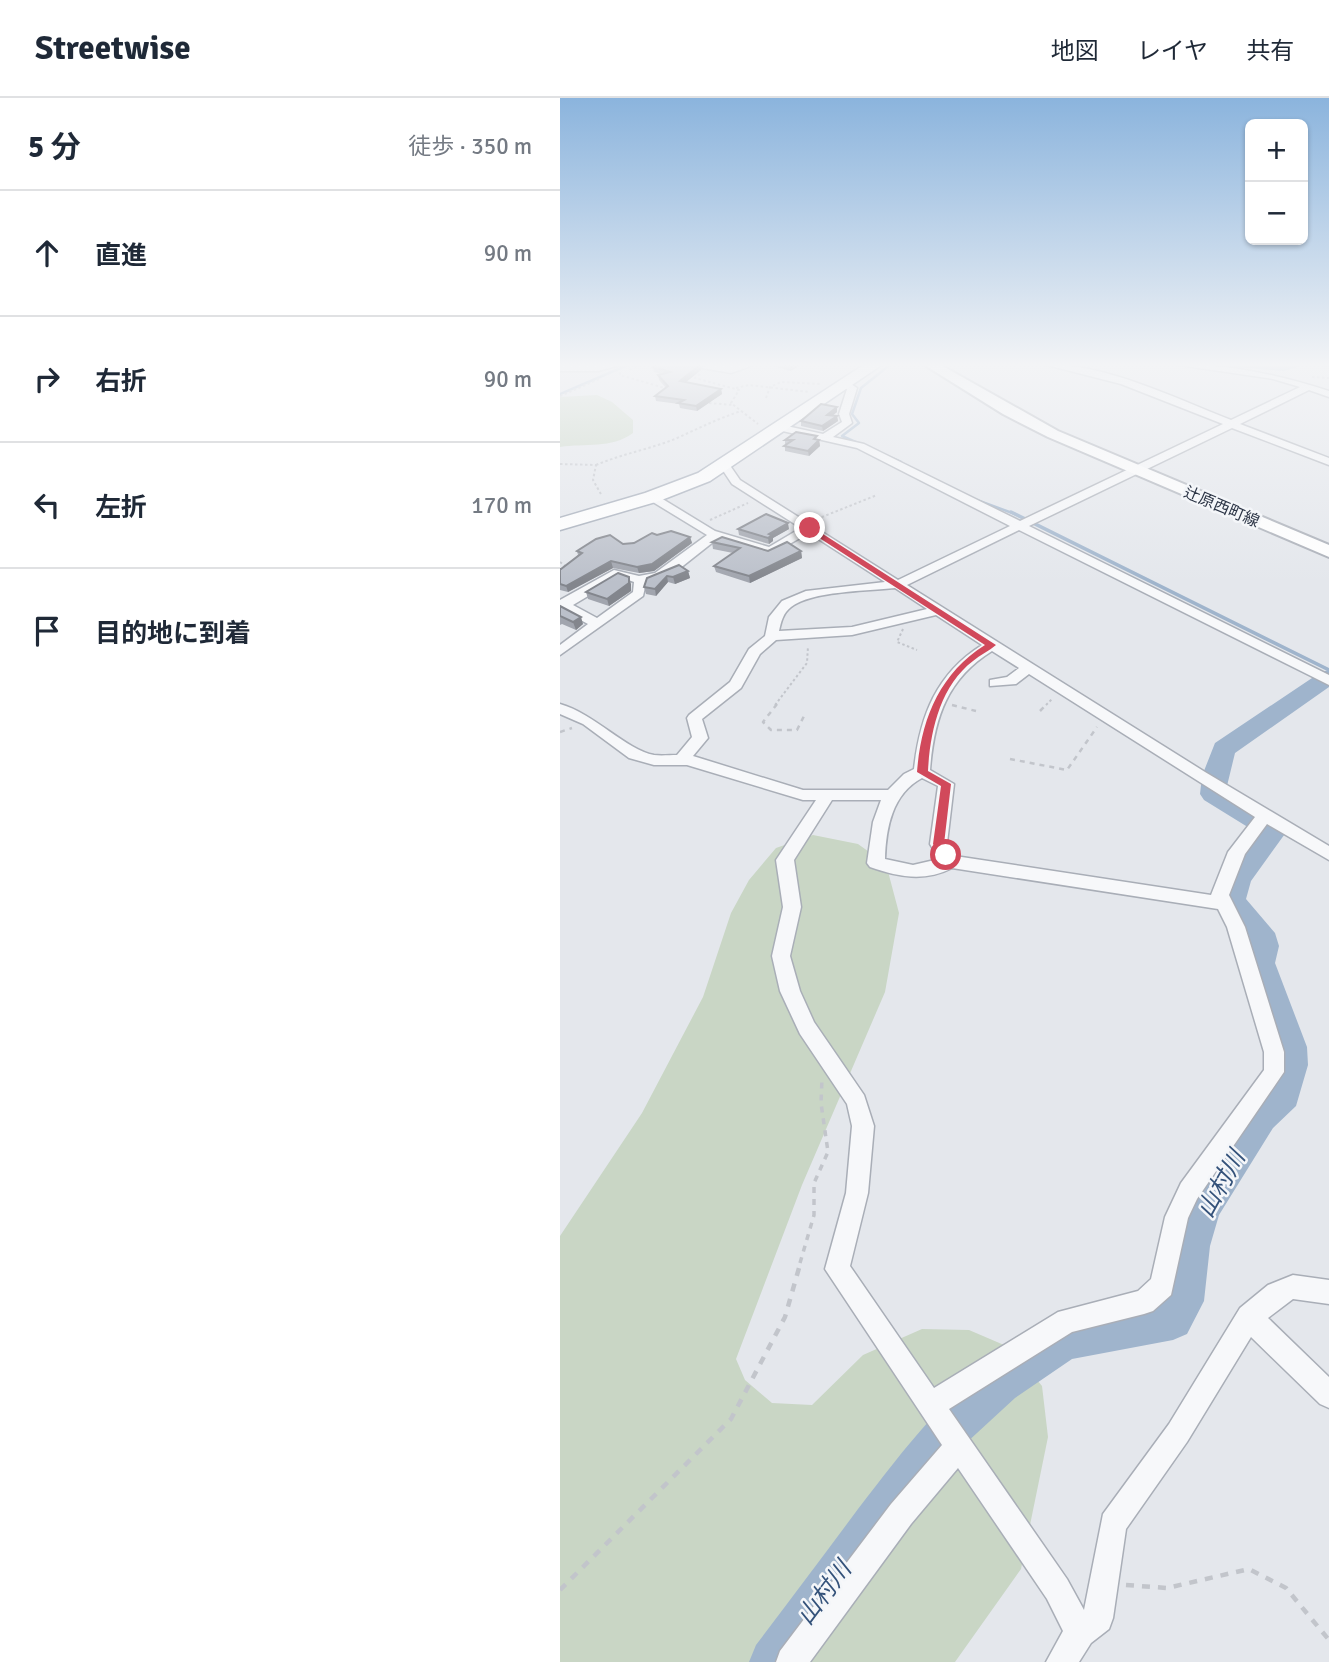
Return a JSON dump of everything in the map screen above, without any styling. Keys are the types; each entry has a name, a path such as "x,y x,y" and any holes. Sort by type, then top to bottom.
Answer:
{"main road":[{"path":"560,524 652,497 725,466 769,437"},
{"name":"辻原西町線","path":"1064,437 1329,552"}],"street":[{"path":"830,437 860,446 1329,681"},
{"path":"771,637 776,617 794,600 806,595 899,584 1207,437"},
{"path":"1260,437 1329,462"},
{"path":"725,466 736,482 991,645 1329,854"},
{"path":"652,497 716,534 770,551 807,526"},
{"path":"562,604 618,573 640,580 652,577 694,555 716,534"},
{"path":"560,651 595,622 630,601 639,593 640,580"},
{"path":"562,604 595,622"},
{"path":"681,760 700,738 694,718 736,685 754,652 771,637 810,632 852,631 937,611"},
{"path":"922,772 925,740 939,702 953,675 969,659 991,645"},
{"path":"995,683 1011,681 1029,668"},
{"path":"560,709 588,721 634,754 654,760 688,760 803,795 892,795"},
{"path":"950,861 938,844 946,784 922,772 912,776 892,795 882,818 876,863 899,872 938,869 950,861 1221,903"},
{"path":"827,796 785,860 792,907 782,956 790,991 807,1028 857,1102 863,1126 857,1193 837,1269 1057,1589 1080,1632"},
{"path":"932,1404 1067,1321 1144,1303 1162,1286 1177,1217 1189,1191 1274,1072 1274,1052 1236,927 1221,903 1220,895 1237,852 1265,815"},
{"path":"1061,1662 1080,1632 1098,1618 1113,1524 1178,1433 1249,1317 1277,1294 1293,1287 1329,1292"},
{"path":"1249,1317 1329,1395"},
{"path":"791,1662 901,1514 960,1445"}],"path":[{"path":"560,464 596,466 627,452 678,437"},
{"path":"596,466 593,480 610,509"},
{"path":"807,526 877,495"},
{"path":"699,525 761,497"},
{"path":"560,562 568,566 568,571"},
{"path":"904,619 897,642 917,650"},
{"path":"805,714 803,723 797,730 771,730 763,722 807,663 810,632"},
{"path":"1040,711 1061,691"},
{"path":"939,702 976,711"},
{"path":"1010,759 1067,770 1085,742 1108,718"},
{"path":"560,1590 731,1419 785,1317 814,1215 814,1183 828,1152 821,1102 822,1076"},
{"path":"1104,1578 1116,1584 1167,1588 1249,1569 1286,1588 1329,1640"}],"green space":[{"path":"560,437 627,437 607,443 560,447"},
{"path":"813,835 858,844 886,864 899,913 885,992 802,1185 736,1359 745,1380 772,1403 812,1405 863,1355 922,1329 969,1330 1011,1348 1042,1386 1048,1437 1021,1569 955,1662 560,1662 560,1236 642,1113 703,997 731,913 749,880 776,848"}],"building":[{"path":"789,437 816,437 814,439 819,440 808,451 784,446 793,440 785,440"},
{"path":"766,514 788,523 769,534 772,535 768,538 738,529"},
{"path":"671,531 690,537 652,564 637,567 611,561 566,586 560,584 560,569 582,553 577,551 596,539 610,535 623,544 634,543 652,533 657,535"},
{"path":"722,537 768,551 787,542 801,551 749,576 714,566 740,548 712,542"},
{"path":"679,565 688,571 673,577 667,576 655,589 644,587 647,578"},
{"path":"618,573 629,577 629,583 607,599 586,592"},
{"path":"560,606 581,617 573,622 560,616"}],"waterway":[{"path":"844,437 901,462"},
{"path":"974,499 1015,514"},
{"path":"1011,512 1329,670"},
{"name":"山村川","path":"773,1662 937,1441 982,1398 1018,1369 1054,1346 1096,1333 1173,1320 1184,1301 1191,1246 1203,1207 1261,1117 1284,1095 1292,1065 1291,1047 1260,963 1264,946 1260,933 1231,902 1238,879 1274,831 1213,794 1215,776 1224,749 1329,677"}],"route":[{"path":"810,528 991,645 969,659 953,675 941,694 925,740 922,772 946,784 938,844 946,855"}]}
